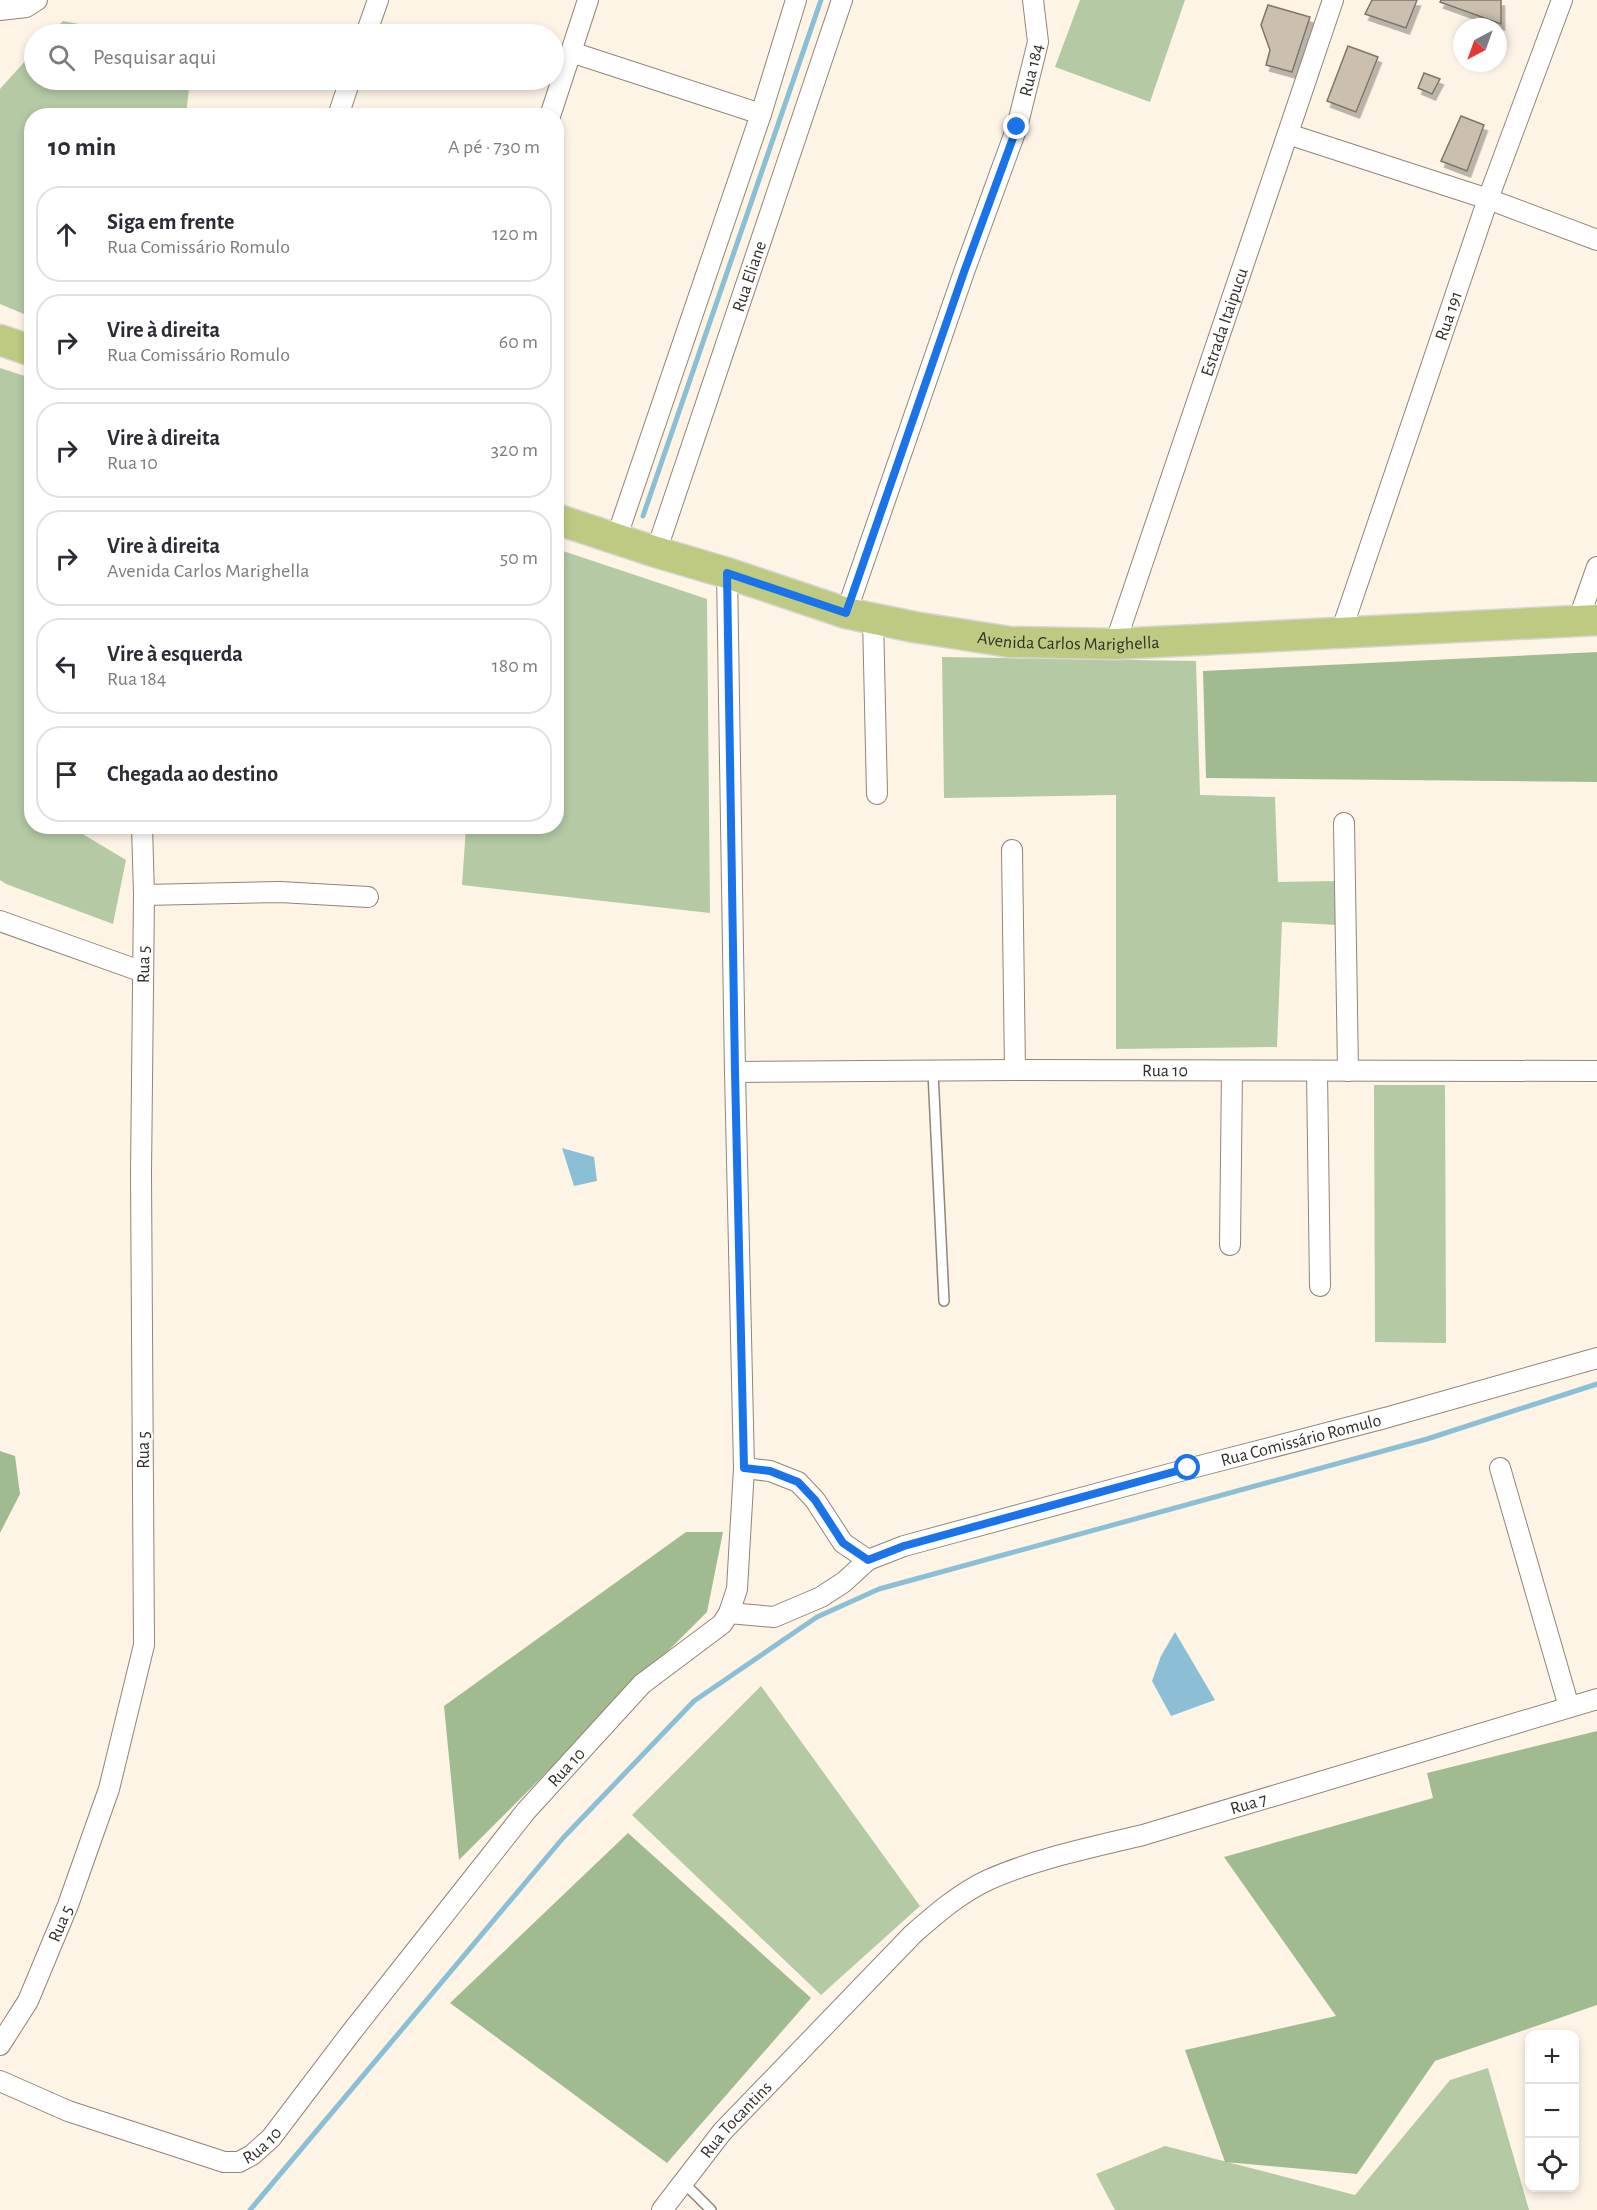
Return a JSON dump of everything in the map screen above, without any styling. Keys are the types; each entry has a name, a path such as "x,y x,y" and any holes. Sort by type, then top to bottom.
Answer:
{"main road":[{"path":"0,340 24,348"},
{"name":"Avenida Carlos Marighella","path":"564,522 860,616 1010,642 1115,644 1588,620"}],"street":[{"path":"0,10 26,7 37,0"},
{"path":"370,24 378,0"},
{"path":"564,73 588,0"},
{"path":"616,539 761,114 796,0"},
{"name":"Rua Eliane","path":"656,552 842,0"},
{"name":"Rua 184","path":"860,616 960,283 1017,127 1038,42 1033,0"},
{"name":"Estrada Itaipucu","path":"1115,644 1334,0"},
{"name":"Rua 191","path":"1341,632 1488,199 1562,0"},
{"path":"571,52 761,114"},
{"path":"341,108 347,90"},
{"path":"553,108 559,90"},
{"path":"1288,134 1488,199 1597,240"},
{"path":"1588,620 1597,567"},
{"name":"Rua 10","path":"0,2081 68,2111 224,2162 238,2162 252,2155 271,2138 526,1811 642,1684 722,1624 729,1613 737,1589 744,1468 727,573"},
{"path":"860,616 877,794"},
{"path":"1344,823 1348,1071"},
{"name":"Rua 5","path":"0,2045 28,2001 68,1905 109,1788 144,1645 141,1174 144,895 142,834"},
{"path":"1012,850 1015,1070"},
{"path":"144,895 280,892 368,897"},
{"path":"0,921 143,972"},
{"path":"1230,1245 1232,1071"},
{"name":"Rua 10","path":"735,1072 1597,1071"},
{"path":"1317,1072 1320,1286"},
{"name":"Rua Comissário Romulo","path":"729,1613 774,1617 821,1597 868,1560 904,1546 1188,1468 1385,1418 1597,1358"},
{"path":"744,1468 770,1471 798,1482 815,1500 843,1543 868,1560"},
{"path":"1500,1468 1569,1707"},
{"name":"Rua 7","path":"816,2037 913,1934 946,1905 987,1881 1077,1851 1143,1835 1597,1699"},
{"name":"Rua Tocantins","path":"662,2210 723,2132 816,2037"}],"lane":[{"path":"933,1072 944,1301"},
{"path":"683,2182 711,2210"}],"green space":[{"path":"1080,0 1185,0 1150,102 1055,67"},
{"path":"63,21 79,24 60,24"},
{"path":"24,62 24,90 189,90 187,108 24,108 24,314 0,304 0,89"},
{"path":"0,368 24,376 24,834 83,834 126,860 113,924 0,880"},
{"path":"564,551 707,599 710,913 462,885 466,834 564,834"},
{"path":"1597,652 1597,782 1206,778 1203,671"},
{"path":"942,657 1196,661 1200,795 1275,797 1278,882 1336,881 1337,925 1282,922 1277,1047 1116,1049 1116,795 944,798"},
{"path":"1374,1085 1445,1085 1446,1343 1375,1342"},
{"path":"0,1451 15,1456 20,1494 0,1533"},
{"path":"686,1532 723,1532 707,1612 459,1860 444,1706"},
{"path":"761,1686 920,1906 821,1995 632,1815"},
{"path":"1597,1731 1597,2005 1435,2061 1357,2174 1225,2162 1185,2050 1336,2016 1224,1857 1433,1798 1427,1773"},
{"path":"628,1833 811,1998 667,2163 450,2003"},
{"path":"1488,2068 1529,2210 1115,2210 1096,2174 1165,2146 1355,2195 1450,2080"}],"water":[{"path":"562,1148 594,1157 597,1181 574,1186"},
{"path":"1175,1632 1215,1700 1171,1716 1152,1681 1161,1656"}],"building":[{"path":"1372,0 1417,0 1406,28 1365,14"},
{"path":"1441,0 1501,0 1501,18 1484,18 1440,2"},
{"path":"1268,5 1310,17 1292,72 1266,65 1270,50 1261,25"},
{"path":"1348,46 1378,57 1356,112 1327,101"},
{"path":"1424,73 1440,79 1432,94 1418,88"},
{"path":"1461,116 1484,125 1467,171 1441,161"}],"waterway":[{"path":"643,516 821,0"},
{"path":"250,2210 563,1838 694,1701 817,1617 879,1589 1427,1439 1597,1384"}],"route":[{"path":"1017,127 964,272 846,613 727,573 744,1468 770,1471 798,1482 815,1500 843,1543 868,1560 904,1546 1188,1468"}]}
